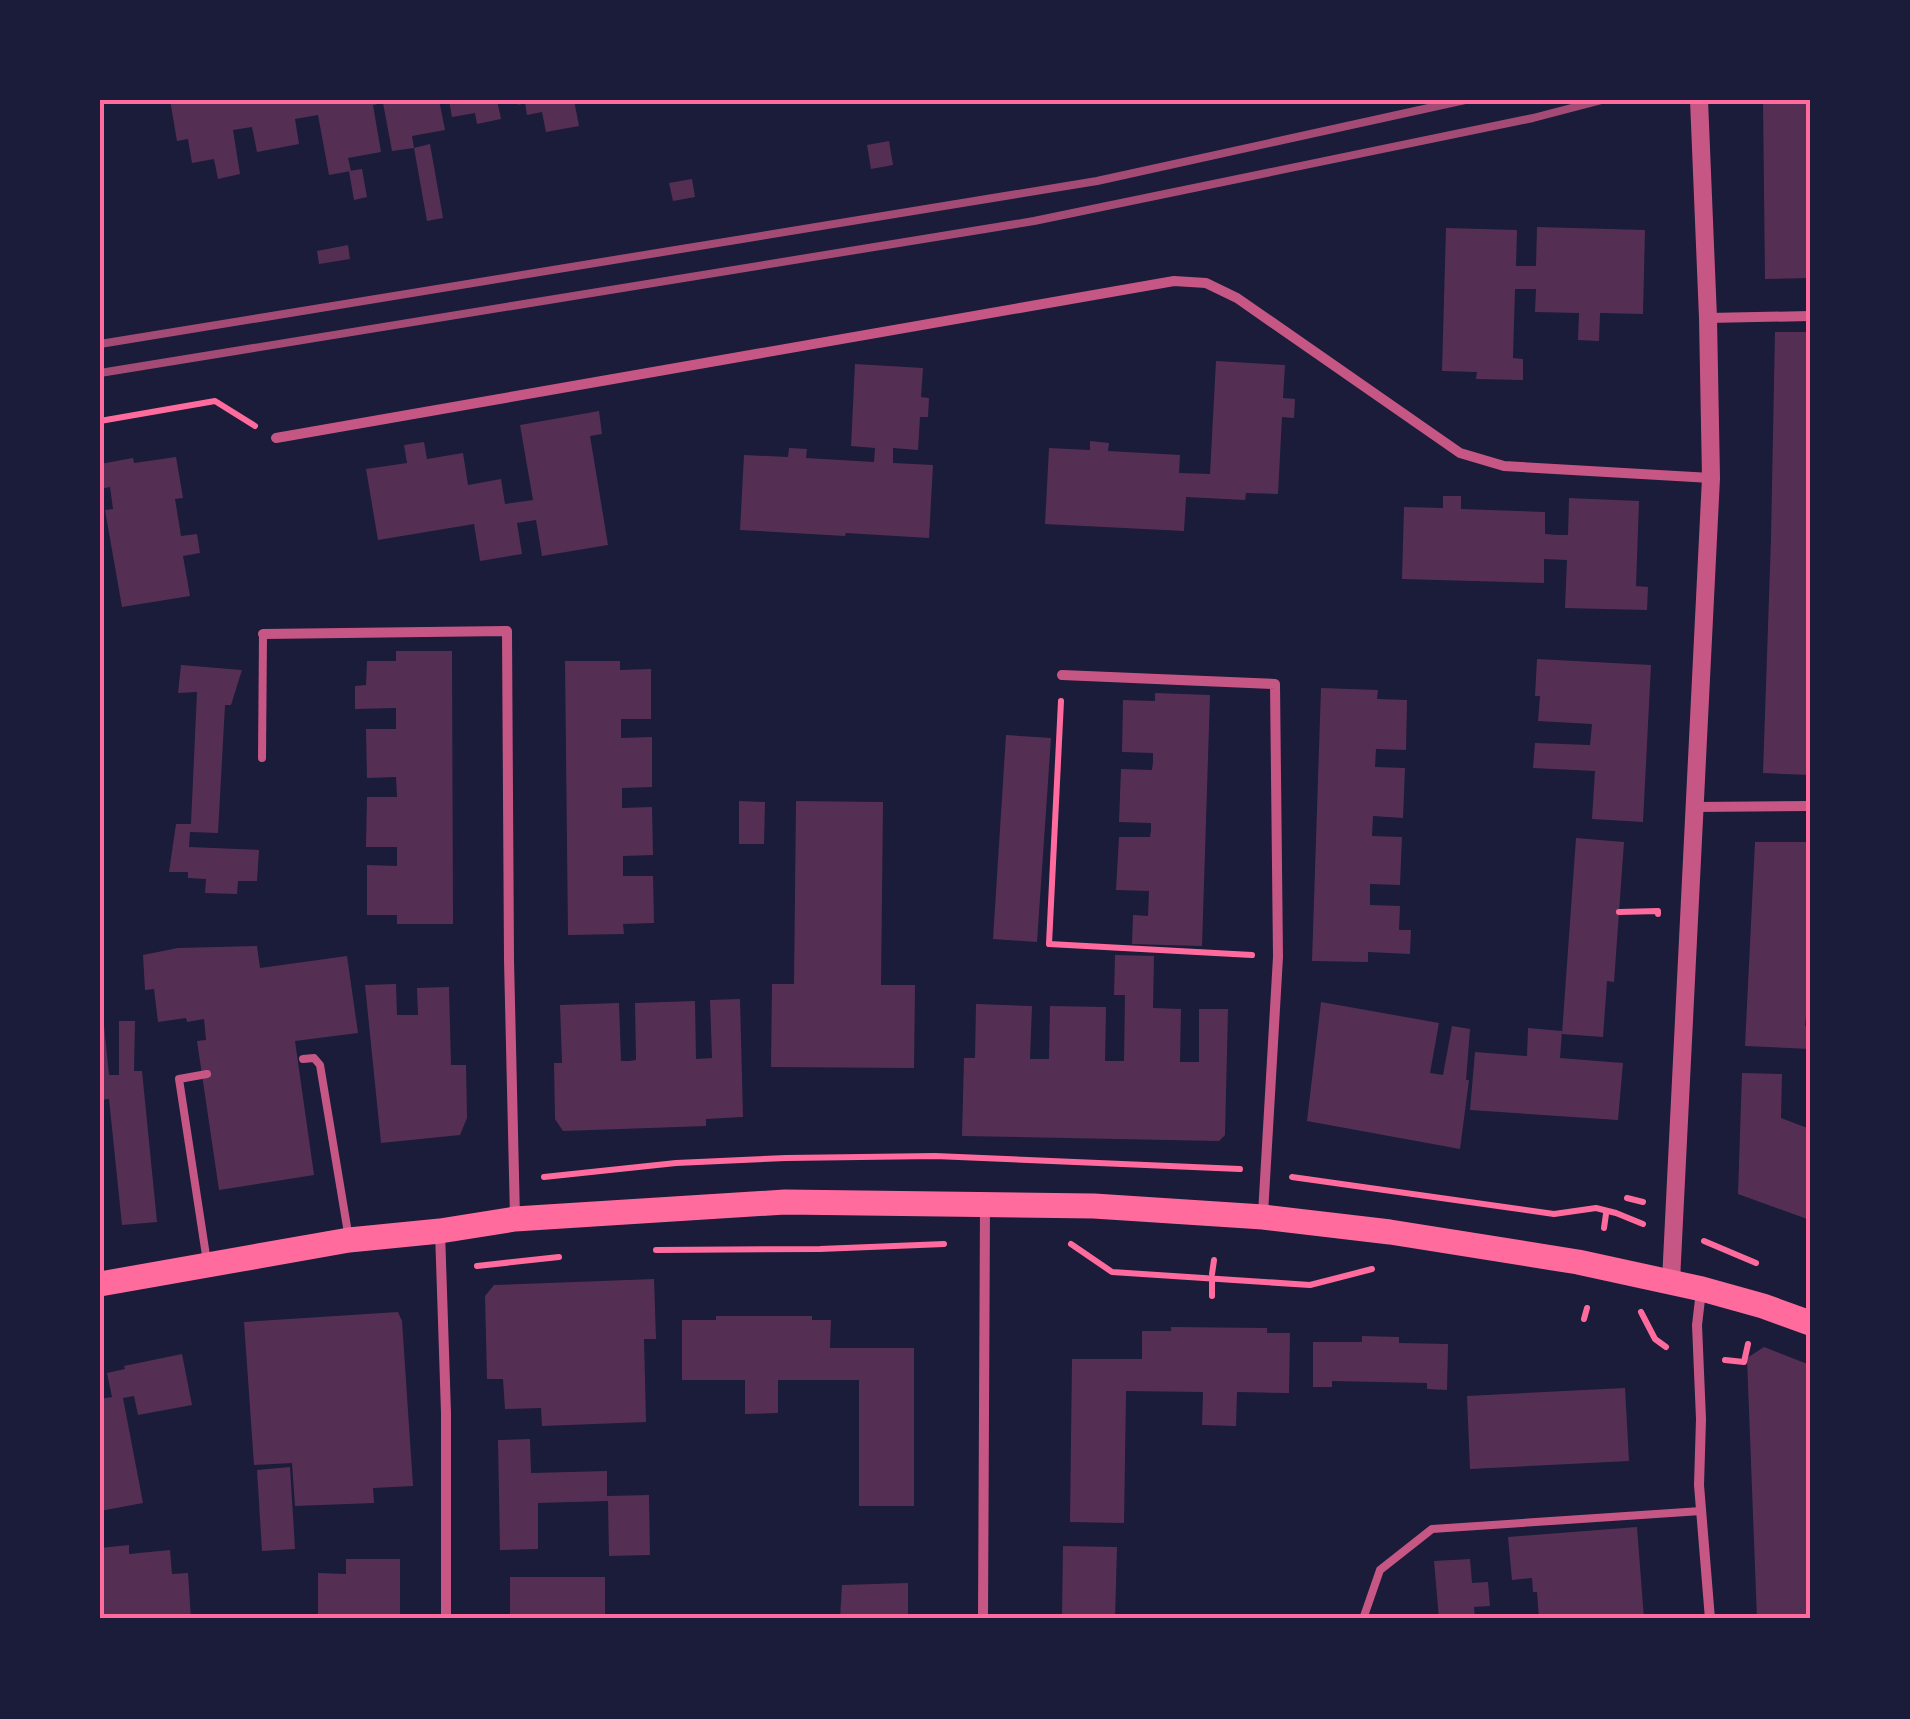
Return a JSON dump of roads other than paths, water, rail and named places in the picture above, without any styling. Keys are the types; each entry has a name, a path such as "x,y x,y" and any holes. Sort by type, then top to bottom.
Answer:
{"main road":[{"path":"100,1284 350,1240 515,1219 786,1202 1094,1206 1263,1217 1409,1235 1596,1265 1702,1289 1810,1323"}],"street":[{"path":"1671,1281 1711,478 1699,106"},
{"path":"276,438 1174,281 1206,283 1237,298 1460,452 1504,466 1711,478"},
{"path":"1708,318 1810,316"},
{"path":"263,634 507,631 515,1219"},
{"path":"1062,675 1275,684 1278,956 1263,1217"},
{"path":"1696,807 1810,806"},
{"path":"982,1619 985,1204"},
{"path":"440,1231 446,1413 446,1619"},
{"path":"1702,1289 1697,1324 1699,1485 1710,1619"}],"lane":[{"path":"262,758 263,634"},
{"path":"303,1060 314,1058 320,1065 350,1240"},
{"path":"206,1074 179,1079 207,1266"},
{"path":"1363,1619 1380,1570 1432,1528 1701,1511"}],"railway":[{"path":"100,344 1097,181 1465,100"},
{"path":"100,373 1034,221 1533,118 1602,100"}]}
